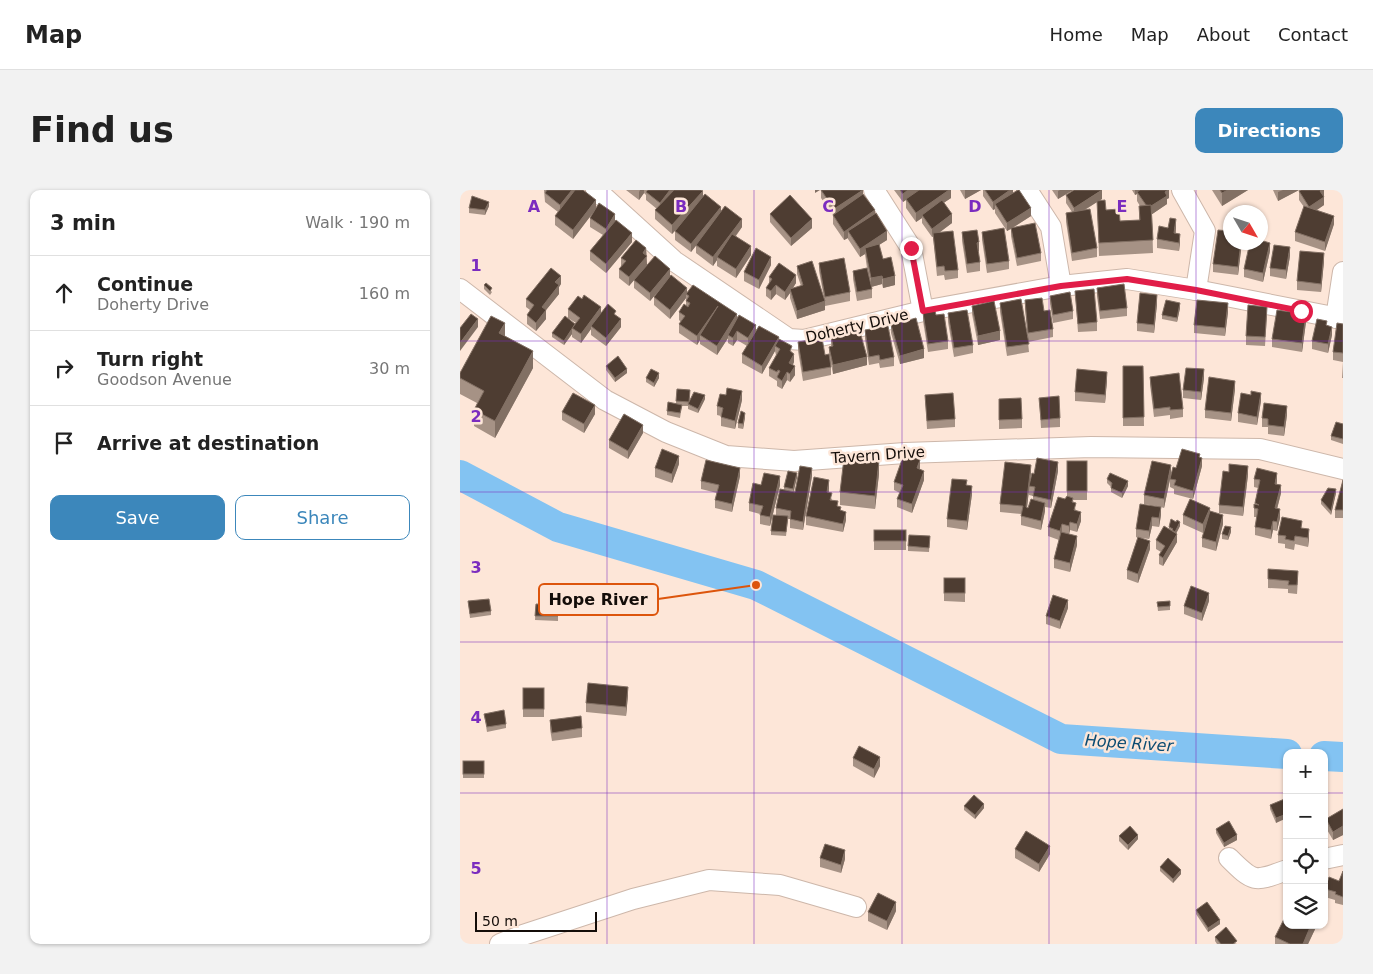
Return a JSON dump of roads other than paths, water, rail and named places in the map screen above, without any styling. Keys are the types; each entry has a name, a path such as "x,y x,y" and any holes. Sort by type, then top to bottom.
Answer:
{"street":[{"name":"Doherty Drive","path":"596,190 674,261 789,339 804,340 923,311 1061,286 1127,279 1196,290 1339,318"},
{"path":"874,190 911,248 923,311"},
{"path":"1027,190 1051,227 1061,286"},
{"path":"1182,190 1205,230 1196,290"},
{"path":"1339,318 1343,272"},
{"name":"Tavern Drive","path":"460,289 604,400 666,432 726,456 794,461 905,453 1091,447 1260,449 1343,470"},
{"path":"1328,858 1343,855"},
{"path":"1230,858 1245,874 1256,879 1283,871"},
{"path":"500,944 633,899 709,880 780,885 856,907"}],"waterway":[{"name":"Hope River","path":"460,475 558,527 756,585 1061,739 1283,754"},
{"name":"Hope River","path":"1328,756 1343,757"}],"place":[{"name":"Hope River","path":"756,585"}]}
